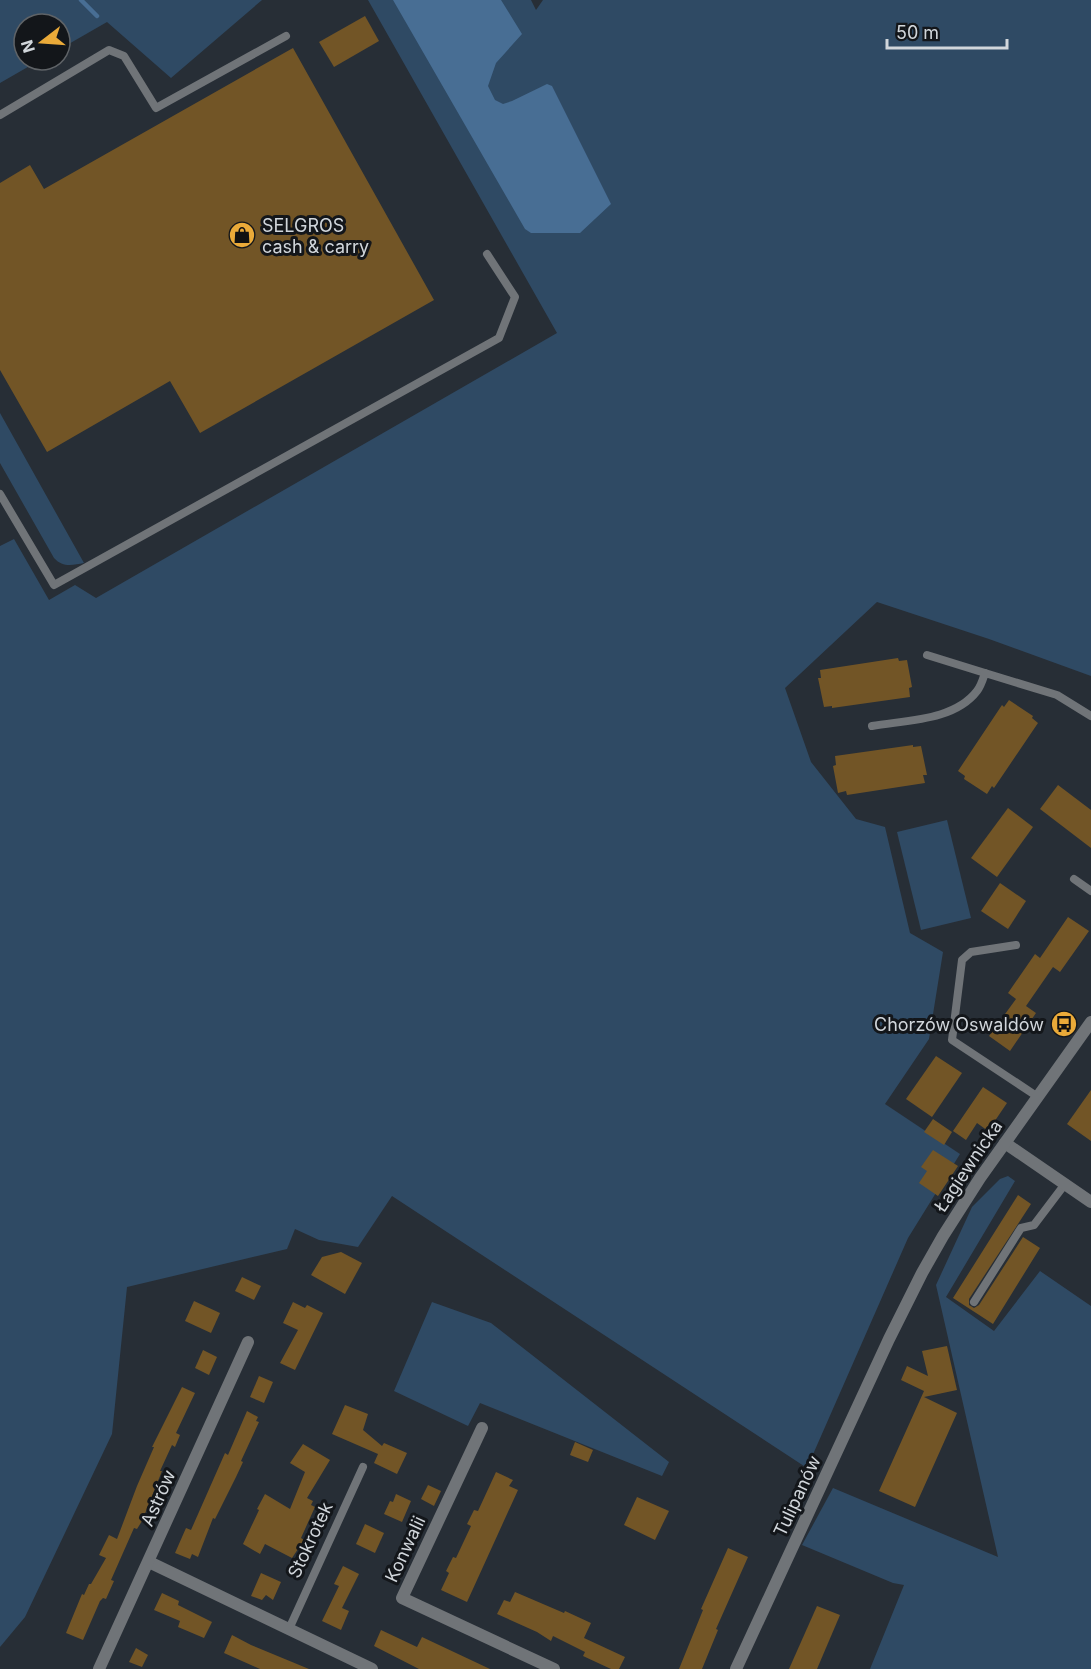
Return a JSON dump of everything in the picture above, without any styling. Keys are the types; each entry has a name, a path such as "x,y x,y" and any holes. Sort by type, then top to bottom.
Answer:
{"street":[{"name":"Łagiewnicka","path":"889,1339 943,1236 1005,1143 1091,1022"},
{"path":"1005,1143 1091,1202"},
{"name":"Tulipanów","path":"736,1669 889,1339"},
{"name":"Astrów","path":"99,1669 248,1342"},
{"name":"Konwalii","path":"482,1428 402,1598 554,1669"},
{"path":"149,1562 372,1669"}],"lane":[{"path":"0,115 110,50 124,56 156,108 286,36"},
{"path":"0,494 54,585 499,338 515,297 487,254"},
{"path":"927,655 1057,695 1091,716"},
{"path":"872,726 936,716 959,707 977,690 985,674"},
{"path":"1074,879 1091,891"},
{"path":"1016,945 971,952 962,960 952,1040 1038,1097"},
{"path":"974,1302 1021,1228 1034,1225 1065,1184"},
{"name":"Stokrotek","path":"289,1629 363,1467"}],"shaded area":[{"path":"0,0 262,0 171,78 107,22 72,42 72,12 12,12 12,72 19,72 0,83"},
{"path":"368,0 531,0 536,10 543,0 1091,0 1091,676 877,602 785,688 811,762 856,819 885,827 910,933 943,952 929,1039 885,1104 960,1154 908,1238 807,1468 392,1196 358,1247 319,1240 295,1229 287,1249 127,1287 112,1434 25,1617 0,1647 0,546 14,539 49,600 75,585 96,598 557,333"},
{"path":"393,0 501,0 522,34 496,63 488,86 495,100 503,104 547,84 552,86 611,204 580,233 531,233 525,229"},
{"path":"0,413 84,563 65,565 54,558 0,463"},
{"path":"947,820 971,918 921,930 897,832"},
{"path":"1008,1176 1015,1181 946,1297 994,1331 1040,1271 1091,1306 1091,1669 870,1669 904,1585 893,1583 802,1545 833,1488 998,1557 936,1285 972,1207 1000,1179"},
{"path":"432,1302 491,1323 669,1462 662,1476 480,1403 468,1426 394,1391"}],"building":[{"path":"365,16 379,41 334,67 319,42"},
{"name":"SELGROS cash & carry","path":"293,48 434,300 200,433 170,381 47,452 0,370 0,183 30,165 44,189"},
{"path":"898,658 899,661 907,660 912,687 909,688 910,697 832,708 832,706 824,707 818,678 821,678 820,670"},
{"path":"1009,700 1033,716 1032,718 1038,723 994,788 992,786 987,794 964,779 965,776 958,771 1002,705 1004,707"},
{"path":"913,745 913,747 921,746 927,775 923,775 925,783 847,795 846,791 838,793 833,766 836,765 835,756"},
{"path":"1058,785 1091,810 1091,848 1040,809"},
{"path":"1008,808 1033,827 997,877 971,858"},
{"path":"1000,883 1026,901 1008,929 981,911"},
{"path":"1068,917 1089,931 1060,972 1053,967 1026,1006 1036,1013 1010,1051 989,1036 1016,999 1008,993 1035,954 1040,958"},
{"path":"936,1056 962,1073 932,1117 906,1099"},
{"path":"983,1087 1007,1103 988,1131 977,1123 966,1140 953,1131"},
{"path":"1091,1090 1091,1141 1067,1124"},
{"path":"933,1119 952,1132 944,1145 924,1132"},
{"path":"933,1150 958,1166 938,1196 919,1183 927,1171 921,1167"},
{"path":"1018,1195 1031,1204 969,1299 969,1305 974,1308 979,1305 1023,1237 1040,1248 993,1324 953,1298"},
{"path":"341,1252 362,1263 345,1294 311,1275 322,1257"},
{"path":"242,1277 261,1286 254,1300 235,1291"},
{"path":"194,1301 220,1313 211,1333 185,1321"},
{"path":"293,1302 305,1308 307,1305 323,1313 295,1370 280,1363 298,1330 283,1323"},
{"path":"947,1346 957,1390 924,1397 957,1413 915,1507 879,1491 924,1391 901,1380 907,1366 928,1376 922,1351"},
{"path":"203,1350 217,1357 209,1375 195,1368"},
{"path":"259,1376 273,1382 264,1403 250,1397"},
{"path":"182,1387 195,1393 176,1433 180,1435 175,1447 172,1445 160,1471 162,1471 142,1521 137,1529 134,1528 111,1580 114,1581 106,1599 103,1598 100,1601 83,1640 66,1633 82,1594 84,1595 106,1558 99,1555 109,1535 117,1539 154,1447 152,1447"},
{"path":"345,1405 368,1414 363,1430 382,1446 384,1443 407,1453 397,1474 374,1463 378,1454 332,1434"},
{"path":"247,1411 258,1417 256,1421 259,1422 236,1477 215,1519 213,1518 198,1557 192,1554 190,1559 175,1553 186,1528 191,1530 225,1453 228,1455"},
{"path":"575,1442 593,1450 588,1462 570,1455"},
{"path":"303,1444 330,1460 307,1498 313,1501 311,1505 315,1507 301,1538 304,1540 292,1558 265,1544 260,1554 243,1544 265,1494 290,1509 305,1472 290,1463"},
{"path":"496,1472 513,1480 509,1486 518,1490 467,1602 441,1590 449,1573 446,1571 453,1557 456,1558 471,1526 467,1524 474,1510 478,1511"},
{"path":"428,1485 441,1491 434,1506 421,1499"},
{"path":"396,1494 411,1501 402,1522 384,1514"},
{"path":"637,1497 669,1511 655,1540 624,1525"},
{"path":"365,1524 384,1533 375,1553 356,1544"},
{"path":"728,1548 748,1557 716,1629 718,1630 702,1669 679,1669 703,1610 701,1609"},
{"path":"343,1566 359,1574 342,1608 349,1611 341,1630 322,1621 339,1586 334,1584"},
{"path":"261,1573 281,1582 273,1600 266,1595 262,1600 251,1596"},
{"path":"515,1592 591,1623 584,1638 625,1657 619,1669 611,1669 583,1656 585,1652 553,1636 551,1641 497,1614 504,1600 510,1602"},
{"path":"162,1593 179,1601 178,1605 212,1622 204,1638 178,1627 180,1621 154,1610"},
{"path":"817,1606 840,1615 817,1669 789,1669"},
{"path":"381,1630 417,1647 422,1637 490,1669 419,1669 374,1646"},
{"path":"232,1635 309,1669 260,1669 224,1653"},
{"path":"136,1648 148,1655 142,1667 129,1662"}],"waterway":[{"path":"81,0 97,16"}],"place":[{"name":"SELGROS cash & carry","path":"242,235"},
{"name":"Chorzów Oswaldów","path":"1064,1024"}]}
